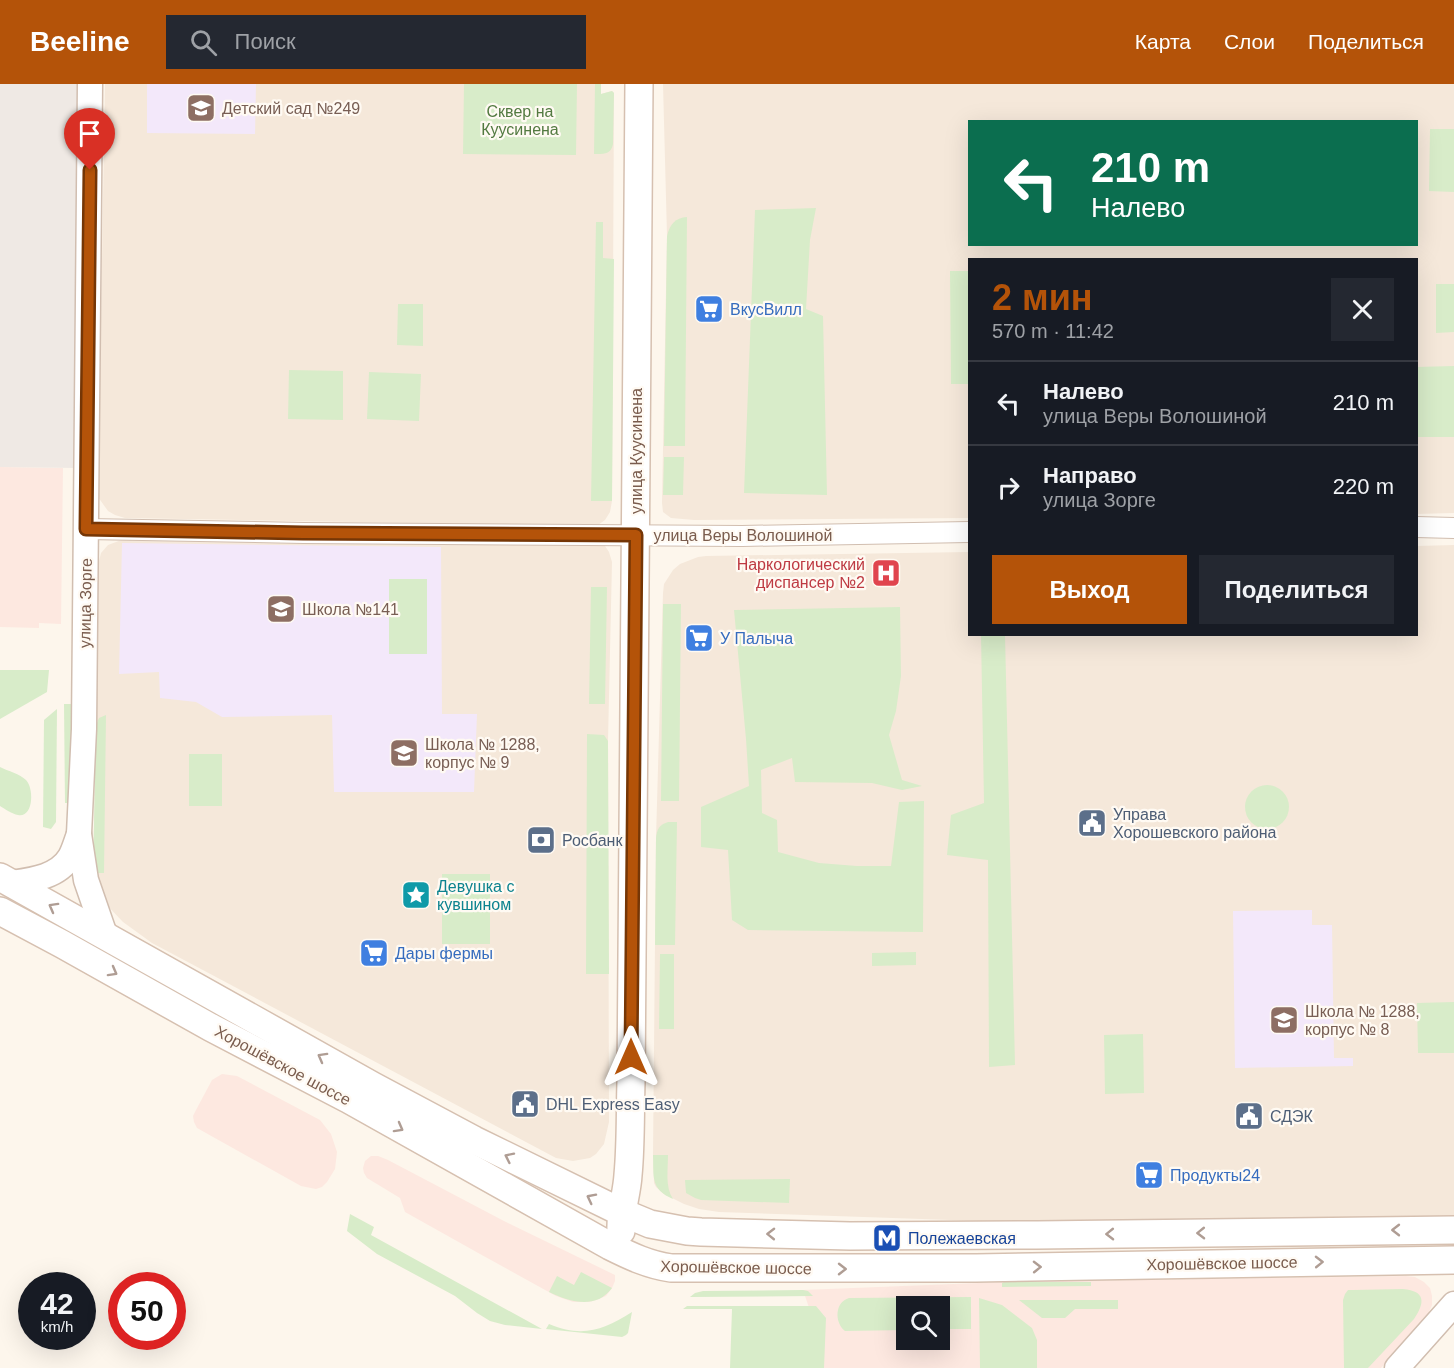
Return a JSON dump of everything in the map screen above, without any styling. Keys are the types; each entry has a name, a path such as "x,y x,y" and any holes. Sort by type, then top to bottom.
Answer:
{"main road":[{"name":"улица Куусинена","path":"638,1260 628,1254 622,1246 620,1226 627,1190 629,1162 639,84"},
{"name":"Хорошёвское шоссе","path":"5,880 474,1140 650,1224 687,1231 839,1236 1454,1230"},
{"name":"Хорошёвское шоссе","path":"0,911 210,1027 348,1099 610,1246 638,1260 671,1269 967,1268 1454,1260"},
{"path":"565,1220 597,1231 613,1224 621,1212"}],"street":[{"name":"улица Зорге","path":"90,84 84,729 79,834 86,880 105,935"},
{"path":"1418,527 1454,528"},
{"name":"улица Веры Волошиной","path":"86,529 742,536 968,532"},
{"name":"улица Зорге","path":"5,880 48,875 62,868 70,857 79,834"},
{"path":"1397,1368 1454,1304"}],"shaded area":[{"path":"0,84 82,84 77,468 0,467"},
{"path":"105,84 601,84 601,94 612,91 614,93 612,501 610,512 605,520 598,525 588,526 125,518 108,511 98,497"},
{"name":"Детский сад №249","path":"147,84 256,84 255,134 147,133"},
{"path":"663,84 1454,84 1454,513 1418,514 1418,258 968,258 968,518 694,520 671,518 663,512 667,236"},
{"path":"0,467 63,468 61,624 39,623 39,628 0,627"},
{"path":"124,539 597,543 605,546 612,562 608,741 609,1122 604,1144 596,1154 590,1158 573,1161 556,1158 152,943 123,922 104,902 93,873 98,565 101,553 108,545"},
{"name":"Школа №141","path":"122,543 441,547 442,714 477,714 474,792 334,792 332,715 222,717 196,702 160,698 159,672 119,674"},
{"path":"1454,545 1454,1216 1009,1222 719,1212 684,1204 664,1194 656,1187 653,1155 656,838 663,593 664,584 680,564 706,556 968,552 968,636 1418,636 1418,546"},
{"name":"Школа № 1288, корпус № 8","path":"1312,910 1312,925 1332,925 1334,1058 1353,1058 1353,1066 1235,1068 1233,911"},
{"path":"222,1074 237,1076 320,1120 331,1134 337,1152 335,1169 322,1187 316,1189 301,1186 197,1128 193,1116 212,1080"},
{"path":"371,1156 388,1160 504,1221 615,1275 612,1288 606,1296 589,1302 573,1302 556,1296 405,1212 400,1198 367,1178 363,1168 365,1161"},
{"path":"1406,1276 1415,1277 1430,1288 1432,1305 1422,1323 1381,1368 817,1368 818,1334 803,1290 1004,1282"}],"green space":[{"name":"Сквер на Куусинена","path":"464,84 577,84 576,155 463,154"},
{"path":"595,84 601,84 601,94 612,91 614,93 613,144 608,152 603,154 594,154"},
{"path":"1430,129 1454,129 1454,192 1429,191"},
{"path":"816,208 810,240 806,309 823,316 827,495 744,493 755,210"},
{"path":"687,217 685,446 664,446 667,236 674,222"},
{"path":"596,222 603,222 603,258 614,259 612,501 591,501"},
{"path":"950,271 968,271 968,384 951,384"},
{"path":"1436,284 1454,284 1454,332 1436,333"},
{"path":"398,304 423,304 423,346 397,345"},
{"path":"1454,366 1454,437 1418,437 1418,367"},
{"path":"289,370 343,371 343,420 288,419"},
{"path":"369,372 421,374 419,421 367,419"},
{"path":"664,457 684,457 683,495 663,495"},
{"path":"389,579 427,579 427,654 389,654"},
{"path":"591,587 607,587 605,704 589,704"},
{"path":"663,604 681,604 679,801 661,801"},
{"path":"900,607 901,676 896,711 889,735 902,780 922,786 902,790 872,783 795,782 792,758 761,770 762,813 777,820 778,852 819,863 891,866 899,802 924,801 923,932 748,930 732,920 728,850 701,847 701,807 749,786 734,610"},
{"path":"981,636 1005,636 1015,1065 989,1067 988,860 947,855 951,815 984,803"},
{"path":"0,670 49,670 47,692 0,719"},
{"path":"64,704 72,704 73,803 65,803"},
{"path":"57,709 56,822 51,829 43,827 44,720"},
{"path":"106,715 104,873 93,873 96,725 99,718"},
{"path":"587,734 604,735 608,741 609,974 586,974"},
{"path":"189,754 222,754 222,806 189,806"},
{"path":"0,767 21,776 29,784 31,802 27,812 23,815 13,814 0,806"},
{"path":"1267,785 1282,792 1289,807 1282,822 1267,829 1252,822 1245,807 1252,792"},
{"path":"677,822 675,945 655,945 656,838 662,824"},
{"path":"442,874 490,874 490,944 442,944"},
{"path":"916,952 916,965 872,966 872,953"},
{"path":"660,954 674,954 674,1029 659,1029"},
{"path":"1454,1002 1454,1053 1418,1053 1417,1003"},
{"path":"1143,1034 1144,1093 1105,1094 1104,1035"},
{"path":"653,1155 668,1155 668,1184 673,1199 660,1191 655,1182"},
{"path":"790,1179 789,1203 701,1200 686,1193 685,1180"},
{"path":"350,1214 374,1227 371,1235 542,1329 490,1321 455,1296 377,1254 347,1231"},
{"path":"581,1272 612,1288 606,1295 590,1302 565,1299 549,1292 557,1276 574,1285"},
{"path":"1004,1282 1091,1282 1091,1286 1002,1287"},
{"path":"1403,1289 1416,1292 1421,1299 1420,1308 1414,1319 1368,1368 1344,1368 1343,1300 1345,1294 1348,1290"},
{"path":"803,1290 813,1296 690,1297 703,1291"},
{"path":"950,1297 971,1297 971,1329 950,1329"},
{"path":"849,1298 896,1298 896,1330 845,1331 839,1323 838,1313 841,1304"},
{"path":"979,1298 1002,1305 1032,1328 1037,1340 1037,1368 980,1368"},
{"path":"1019,1300 1118,1300 1118,1309 1075,1309 1065,1318 1042,1318"},
{"path":"687,1306 816,1306 826,1318 824,1368 730,1368 732,1309 683,1309"},
{"path":"632,1312 628,1333 622,1337 546,1329 549,1324 572,1331 592,1330 612,1323"}],"place":[{"name":"Детский сад №249","path":"201,108"},
{"name":"ВкусВилл","path":"709,309"},
{"name":"Наркологический диспансер №2","path":"886,573"},
{"name":"Школа №141","path":"281,609"},
{"name":"У Палыча","path":"699,638"},
{"name":"Школа № 1288, корпус № 9","path":"404,753"},
{"name":"Управа Хорошевского района","path":"1092,823"},
{"name":"Росбанк","path":"541,840"},
{"name":"Девушка с кувшином","path":"416,895"},
{"name":"Дары фермы","path":"374,953"},
{"name":"Школа № 1288, корпус № 8","path":"1284,1020"},
{"name":"DHL Express Easy","path":"525,1104"},
{"name":"СДЭК","path":"1249,1116"},
{"name":"Продукты24","path":"1149,1175"},
{"name":"Полежаевская","path":"887,1238"}],"route":[{"path":"90,170 86,529 636,535 631,1057"}]}
